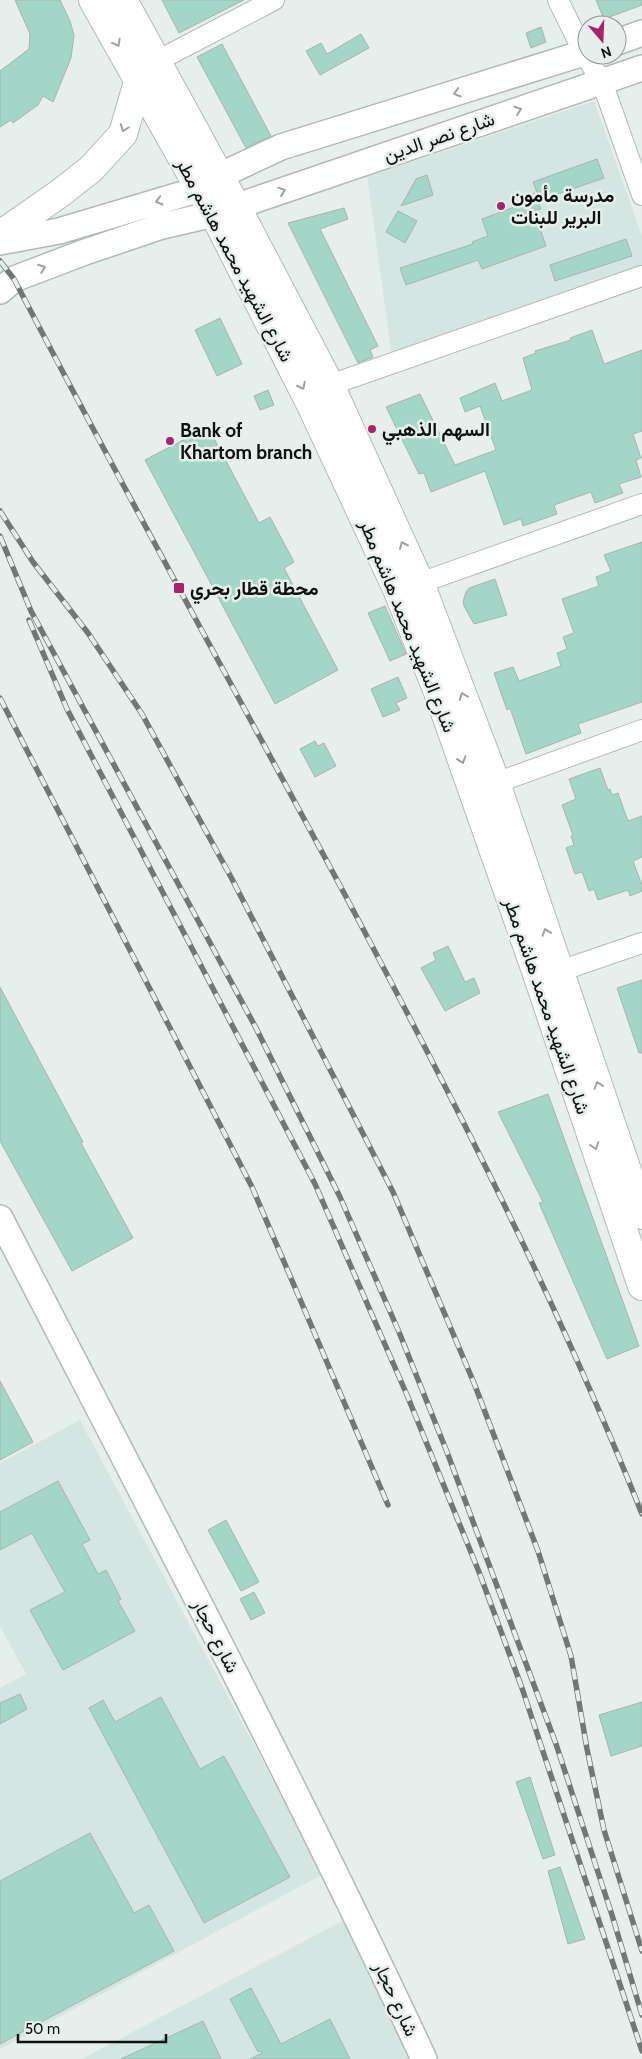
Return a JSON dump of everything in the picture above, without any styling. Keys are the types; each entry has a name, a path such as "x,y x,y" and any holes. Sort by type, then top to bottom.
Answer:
{"main road":[{"name":"شارع الشهيد محمد هاشم مطر","path":"93,0 138,82 210,183"},
{"name":"شارع الشهيد محمد هاشم مطر","path":"123,0 156,61 210,183 330,385 420,583 496,783 560,971 634,1163 642,1214"},
{"path":"0,235 91,169 122,134 138,82"},
{"name":"شارع الشهيد محمد هاشم مطر","path":"225,210 311,405 397,589 438,692 536,970 642,1286"}],"street":[{"path":"558,0 577,35"},
{"path":"156,61 268,1"},
{"path":"627,38 642,33"},
{"name":"شارع نصر الدين","path":"0,242 59,231 210,183 282,147 577,55"},
{"path":"593,65 602,82 642,195"},
{"name":"شارع نصر الدين","path":"0,290 14,279 85,252 162,226 225,210 642,68"},
{"path":"330,385 642,276"},
{"path":"420,583 642,504"},
{"path":"496,783 642,730"},
{"path":"560,971 642,943"},
{"name":"شارع حجار","path":"0,1218 208,1618 331,1862 424,2059"}],"shaded area":[{"name":"مدرسة مأمون البرير للبنات","path":"594,101 642,236 642,266 392,356 367,177"},
{"path":"80,1420 323,1874 0,2049 0,1688 26,1674 0,1626 0,1463"},
{"path":"357,1913 433,2059 82,2059"}],"building":[{"path":"15,0 60,0 74,35 71,58 53,102 43,96 38,105 13,123 11,120 0,127 0,71 29,49 30,34"},
{"path":"162,0 244,0 179,33"},
{"path":"596,0 642,0 642,5 615,15 602,15"},
{"path":"541,27 546,42 531,48 526,33"},
{"path":"361,34 369,48 320,75 306,51 321,43 327,54"},
{"path":"222,44 271,136 246,148 197,57"},
{"path":"597,159 604,178 540,200 533,182"},
{"path":"427,175 433,195 401,206 416,179"},
{"path":"535,193 541,209 534,211 546,246 482,269 478,260 406,285 400,268 473,244 472,242 488,236 482,219 522,204 520,198"},
{"path":"344,208 348,219 320,229 378,346 370,350 373,357 358,363 288,223"},
{"path":"398,211 417,221 405,243 386,232"},
{"path":"626,239 632,256 555,281 550,265"},
{"path":"220,318 242,364 217,376 195,330"},
{"path":"592,330 604,364 642,350 642,431 633,434 641,458 636,460 641,477 619,484 623,493 595,503 591,492 554,505 557,514 523,526 521,519 504,525 485,471 431,492 424,473 419,474 386,407 420,394 455,465 496,450 480,406 465,412 460,398 495,383 502,401 532,390 523,358 536,353 535,351 571,340 570,338"},
{"path":"268,390 274,405 260,410 254,396"},
{"path":"208,427 259,523 270,517 294,562 284,568 338,670 275,704 145,460"},
{"path":"642,542 642,702 578,724 581,733 526,754 510,708 507,710 494,673 513,667 519,681 561,666 557,653 567,649 563,637 574,633 562,599 599,586 596,577 611,571 604,555"},
{"path":"495,579 507,615 474,624 463,602 466,592 469,588"},
{"path":"385,606 406,654 390,661 368,613"},
{"path":"398,677 407,698 396,703 400,710 383,717 371,689"},
{"path":"315,741 318,746 324,743 336,766 315,777 300,749"},
{"path":"600,768 608,790 610,789 612,795 618,793 628,821 642,816 642,857 633,861 642,885 642,891 630,896 628,890 598,900 594,889 589,891 582,872 575,874 566,848 574,845 571,836 573,835 562,805 576,799 569,779"},
{"path":"448,946 465,982 474,978 480,993 445,1011 421,968 436,960 433,953"},
{"path":"642,980 642,1053 639,1053 617,988"},
{"path":"0,987 133,1238 72,1271 0,1141"},
{"path":"548,1094 639,1346 607,1359 539,1203 543,1202 498,1112"},
{"path":"0,1381 33,1442 0,1460"},
{"path":"58,1481 90,1540 82,1544 98,1574 106,1570 121,1599 118,1601 135,1631 63,1670 30,1610 65,1592 32,1533 0,1550 0,1512"},
{"path":"226,1520 259,1582 241,1591 208,1530"},
{"path":"254,1592 265,1613 251,1620 240,1599"},
{"path":"20,1694 27,1709 0,1724 0,1703"},
{"path":"161,1697 200,1769 224,1756 290,1877 204,1923 89,1708 103,1700 115,1722"},
{"path":"642,1702 642,1746 611,1756 599,1715"},
{"path":"530,1777 555,1855 543,1859 516,1782"},
{"path":"90,1833 134,1913 149,1905 174,1951 0,2044 0,1881"},
{"path":"560,1867 585,1939 568,1944 548,1871"},
{"path":"251,1988 281,2044 330,2019 350,2059 250,2059 262,2053 261,2051 258,2052 230,1999"},
{"path":"203,2021 221,2059 121,2059"}],"railway":[{"path":"0,261 14,279 136,510 344,893 463,1122 502,1199 575,1355 642,1514"},
{"path":"0,511 33,562 88,633 142,714 232,879 393,1192 474,1383 538,1551 571,1656 587,1749 604,1830 642,1951"},
{"path":"0,536 31,611 256,1028 340,1197 399,1332 447,1452 556,1744 612,1915 642,2015"},
{"path":"29,620 67,709 315,1184 407,1395 479,1572 522,1688 642,2051"},
{"path":"0,698 252,1187 388,1505"}],"place":[{"name":"مدرسة مأمون البرير للبنات","path":"501,206"},
{"name":"السهم الذهبي","path":"372,429"},
{"name":"Bank of Khartom branch","path":"170,441"},
{"name":"محطة قطار بحري","path":"179,588"}]}
